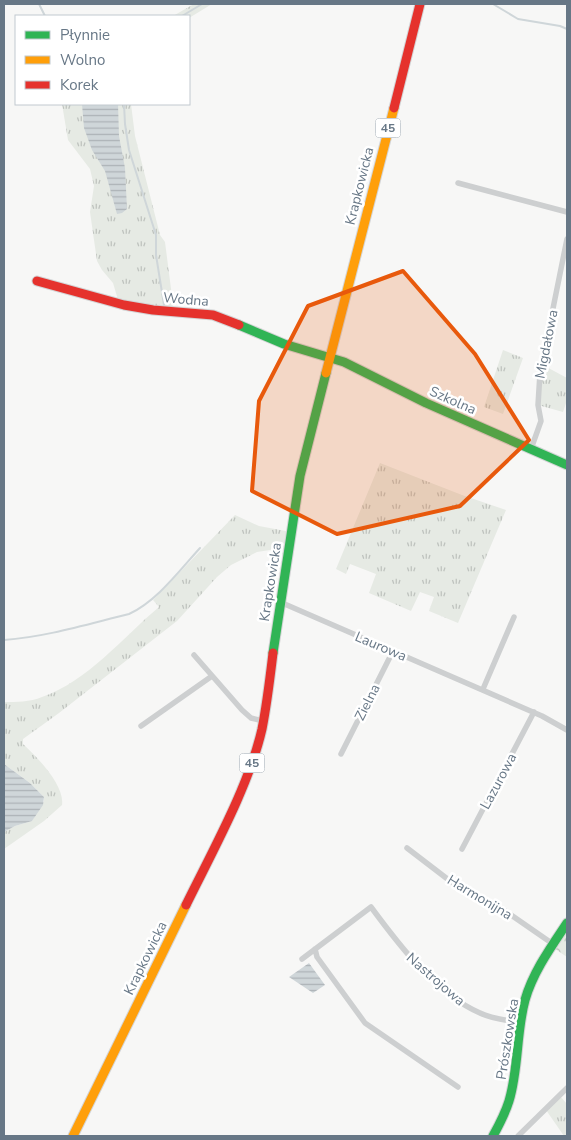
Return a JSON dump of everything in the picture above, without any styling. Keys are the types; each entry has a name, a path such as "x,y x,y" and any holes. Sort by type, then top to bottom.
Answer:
{"main road":[{"name":"Krapkowicka","path":"73,1136 229,816 253,761 263,721 300,476 420,4"},
{"name":"Wodna","path":"37,281 112,302 151,310 211,314 284,344 329,356"},
{"name":"Szkolna","path":"329,356 426,403 567,465"},
{"name":"Prószkowska","path":"493,1136 510,1101 516,1070 521,1023 529,989 553,944 567,923"}],"street":[{"path":"458,183 567,212"},
{"name":"Migdałowa","path":"531,450 541,421 538,405 540,373 567,239"},
{"name":"Laurowa","path":"280,602 534,712 567,730"},
{"path":"482,689 514,617"},
{"name":"Zielna","path":"341,754 393,651"},
{"path":"194,655 250,718 263,721"},
{"path":"141,726 212,676"},
{"name":"Lazurowa","path":"462,849 534,712"},
{"name":"Harmonijna","path":"407,848 454,884 495,904 553,944"},
{"name":"Nastrojowa","path":"315,949 371,907 402,950 454,997 478,1013 521,1023"},
{"path":"302,959 315,949 317,957 366,1023 458,1087"},
{"path":"518,1136 567,1088"}],"highlighted area":[{"path":"403,271 475,354 529,440 460,506 337,534 252,491 259,401 308,306"}],"green space":[{"path":"194,4 212,4 190,17 190,15 175,15"},
{"path":"62,105 131,105 135,136 160,235 165,242 174,312 119,303 113,283 97,261 90,212 94,186 90,169 68,140"},
{"path":"503,350 523,358 503,414 484,407"},
{"path":"541,364 567,378 567,400 563,412 538,405"},
{"path":"380,463 506,510 458,623 429,611 434,597 420,592 411,611 369,593 376,574 350,564 346,574 336,569"},
{"path":"235,515 259,526 291,532 288,556 270,550 257,552 231,565 217,577 177,621 23,739 23,744 42,763 54,780 62,797 62,805 44,821 4,849 4,832 15,826 32,821 44,801 44,797 30,783 4,764 4,702 28,701 59,690 104,658 159,607 153,600"},
{"path":"567,923 567,957 552,947"},
{"path":"560,1096 567,1104 567,1136 564,1136 546,1110"}],"shaded area":[{"path":"82,105 118,105 119,136 125,168 127,209 122,213 117,214 105,171 92,150 84,128"},
{"path":"4,764 30,783 44,797 43,805 32,821 15,826 4,832"},
{"path":"309,963 325,985 313,993 289,977"}],"waterway":[{"path":"39,4 44,15"},
{"path":"184,15 202,4"},
{"path":"493,4 518,19 560,26 567,29"},
{"path":"124,105 129,150 156,235 156,255 164,305"},
{"path":"4,640 51,633 129,614 158,593 176,576 200,548"}],"traffic: fast":[{"path":"239,325 284,344 344,362 426,403 567,465"},
{"path":"273,653 300,476 326,373"},
{"path":"493,1136 506,1110 512,1089 522,1012 528,990 543,960 567,923"}],"traffic: slow":[{"path":"326,373 394,108"},
{"path":"73,1136 186,905"}],"traffic: jam":[{"path":"394,108 420,4"},
{"path":"37,281 124,305 153,310 213,315 239,325"},
{"path":"186,905 229,818 256,751 264,720 273,653"}]}
